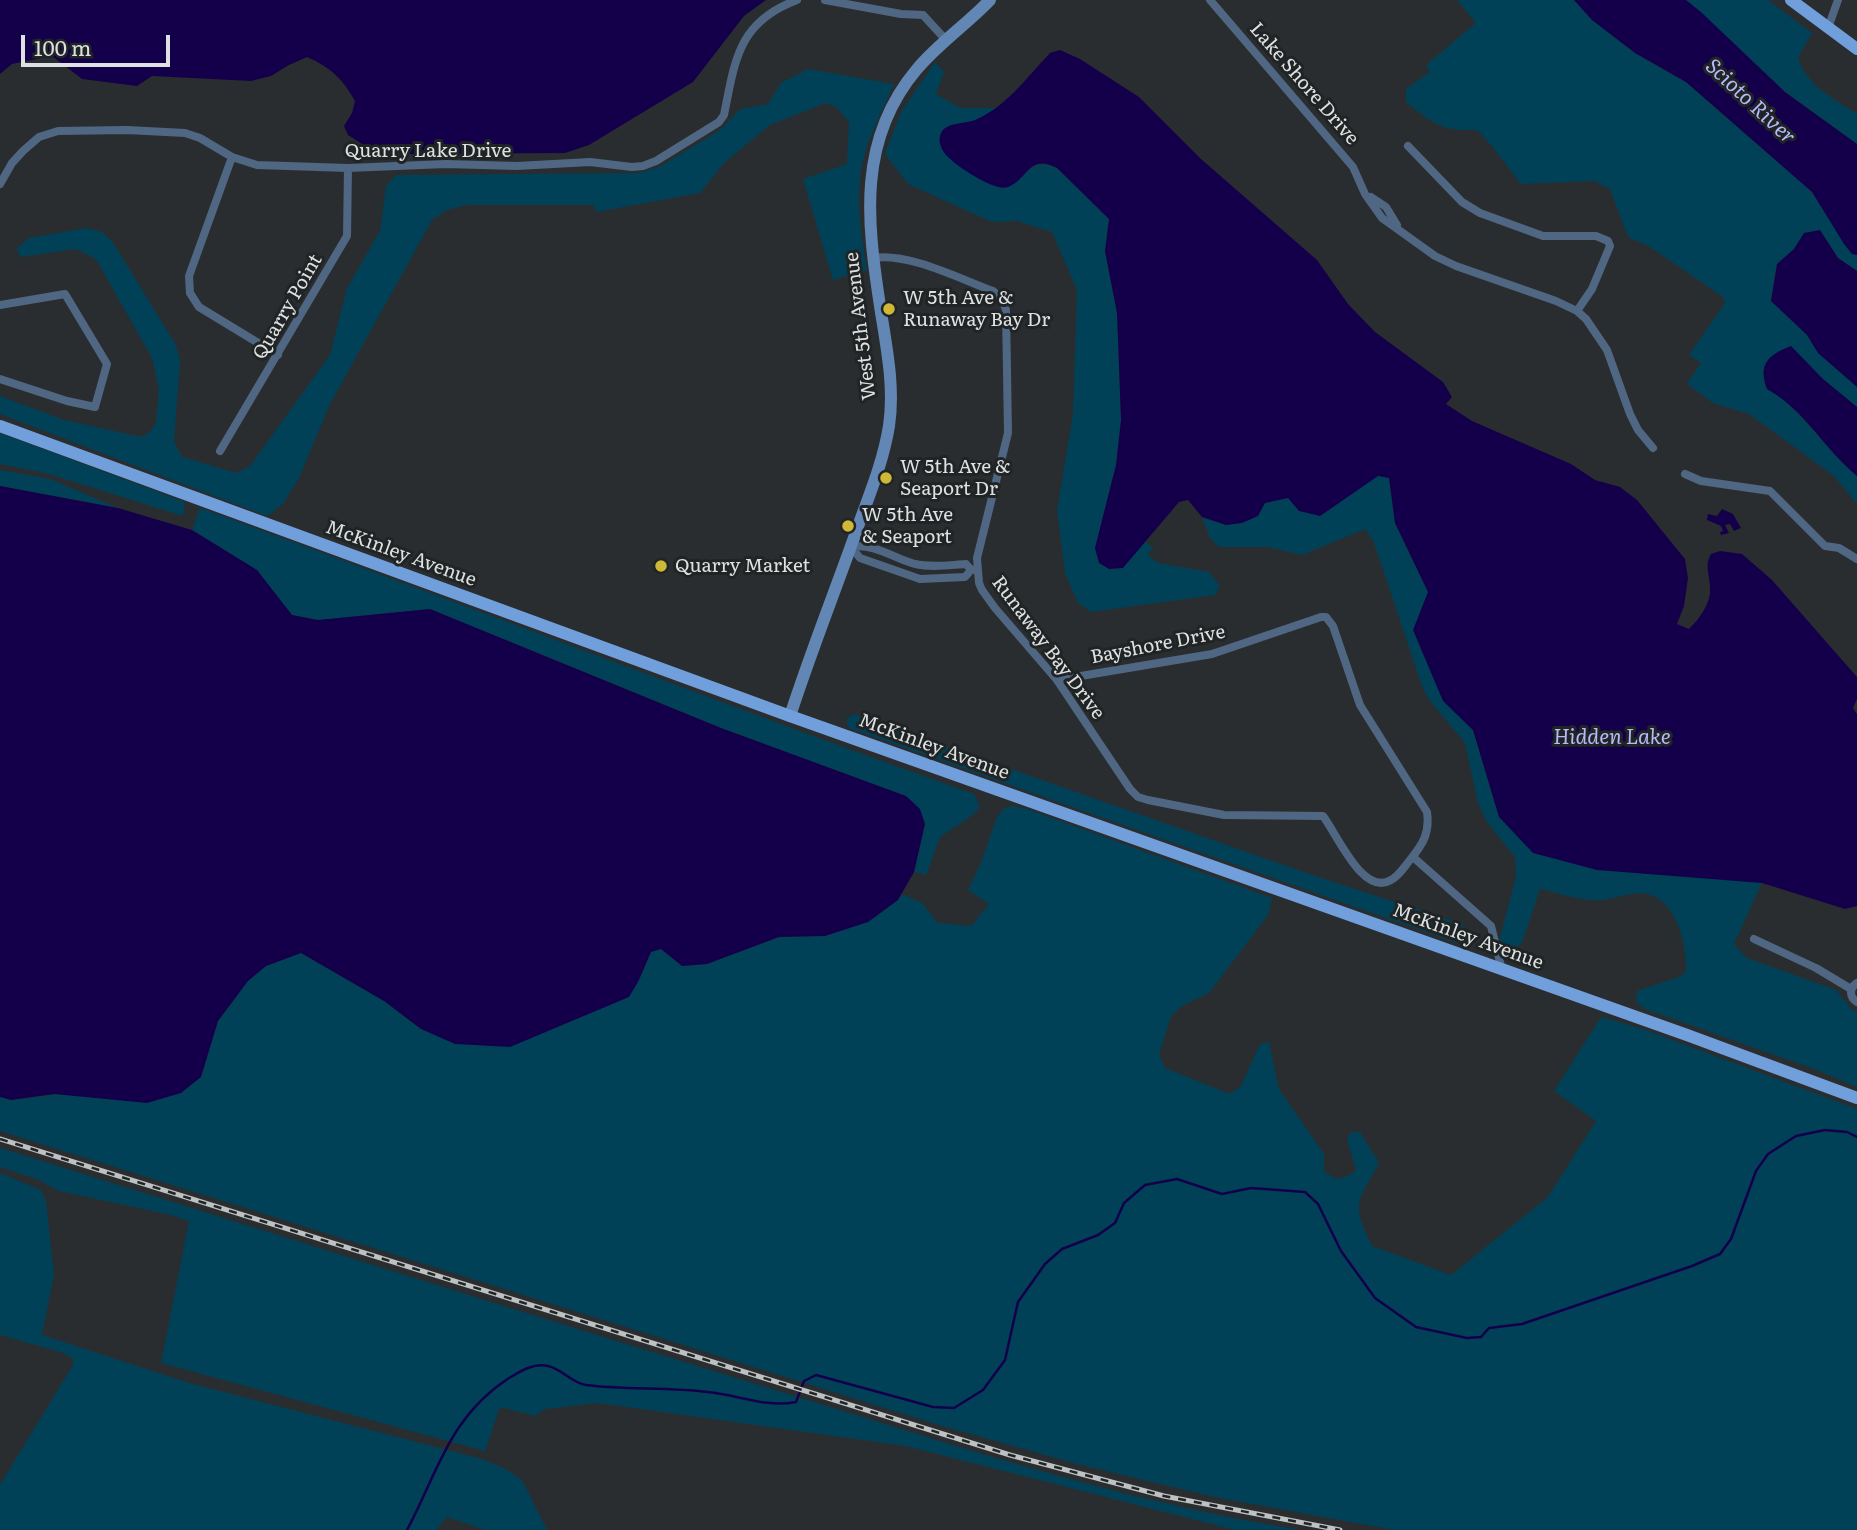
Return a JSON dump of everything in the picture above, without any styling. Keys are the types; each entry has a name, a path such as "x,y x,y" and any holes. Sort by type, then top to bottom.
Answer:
{"main road":[{"name":"West 5th Avenue","path":"790,716 876,478 891,412 889,370 870,238 869,192 880,138 895,103 915,71 990,0"},
{"path":"1791,0 1857,49"},
{"name":"McKinley Avenue","path":"0,426 790,716 1857,1098"}],"street":[{"name":"Quarry Lake Drive","path":"0,184 23,150 39,137 58,131 185,133 200,138 232,158 257,165 348,168 446,164 517,166 590,162 622,167 643,166 719,122 724,115 735,62 743,40 764,17 797,0"},
{"path":"825,0 901,14 922,15 946,40"},
{"name":"Lake Shore Drive","path":"1210,0 1353,167 1365,194 1386,207 1398,228 1435,256 1556,301 1577,311 1586,319 1606,350 1638,430 1653,448"},
{"path":"1828,28 1838,0"},
{"path":"1408,146 1462,202 1480,213 1543,236 1597,236 1608,240 1610,246 1592,289 1577,311"},
{"path":"232,158 189,276 190,292 199,307 278,355"},
{"name":"Quarry Point","path":"220,451 347,236 348,168"},
{"name":"Runaway Bay Drive","path":"873,258 903,258 993,291 1002,299 1006,310 1008,433 974,570 982,590 1056,680 1130,789 1138,797 1224,815 1323,816 1359,870 1367,879 1379,884 1398,875 1413,857"},
{"path":"0,305 65,294 107,364 95,407 67,401 0,379"},
{"path":"1685,474 1701,481 1770,491 1825,546 1839,548 1857,559"},
{"path":"865,545 916,564 966,564 974,570 965,577 920,579 860,558 851,547 865,545"},
{"name":"Bayshore Drive","path":"1056,680 1212,654 1326,617 1334,626 1360,705 1427,812 1429,829 1426,839 1413,857"},
{"path":"1413,857 1491,926 1502,970"},
{"path":"1754,939 1854,986 1851,996 1857,1002"}],"shaded area":[{"path":"1457,0 1574,0 1592,20 1635,53 1686,82 1812,192 1852,254 1857,255 1857,271 1838,258 1820,230 1804,233 1794,249 1777,264 1771,301 1807,335 1818,353 1857,387 1857,407 1823,379 1767,389 1792,408 1857,476 1857,504 1834,476 1749,414 1713,403 1687,384 1701,363 1689,355 1725,303 1723,297 1650,247 1628,237 1610,189 1594,181 1521,184 1477,130 1438,125 1406,102 1406,89 1430,72 1426,65 1476,23"},
{"path":"1686,0 1768,0 1812,33 1798,58 1802,68 1815,84 1857,114 1857,144 1785,92"},
{"path":"935,62 944,72 936,94 960,108 997,108 974,121 947,127 941,133 1008,187 1036,166 1043,164 1057,168 1109,219 1105,251 1117,313 1121,420 1116,465 1095,548 1122,568 1145,540 1153,549 1147,554 1158,563 1209,572 1220,586 1215,595 1091,612 1078,603 1065,573 1057,511 1073,414 1077,290 1052,232 1017,221 992,222 908,184 885,154 901,112"},
{"path":"808,69 894,84 862,165 859,210 867,270 833,280 803,179 847,164 849,122 836,107 826,103 770,125 724,163 700,193 596,212 594,205 466,205 447,210 432,220 330,404 299,478 283,504 267,516 0,414 0,396 64,420 141,437 149,433 156,423 159,389 152,358 96,259 76,249 20,257 17,248 29,238 87,228 102,232 112,241 176,345 180,361 174,441 182,457 236,473 250,466 330,355 347,288 380,231 386,186 396,175 639,173 661,166 720,130 740,109 768,104 781,83"},
{"path":"0,433 182,501 185,504 183,516 49,474 0,464"},
{"path":"0,470 50,479 118,508 0,486"},
{"path":"1378,475 1389,478 1395,523 1428,592 1443,701 1473,730 1499,817 1703,877 1762,883 1734,944 1747,958 1836,990 1852,1010 1857,1012 1857,1087 1817,1070 1645,1009 1636,1002 1637,991 1679,977 1686,971 1685,949 1673,915 1666,905 1647,894 1593,900 1540,889 1522,943 1508,953 1499,941 1516,877 1515,857 1487,822 1478,803 1465,743 1430,701 1422,686 1373,540 1365,529 1302,555 1268,547 1219,547 1210,538 1202,517 1226,525 1265,503 1288,498 1320,516"},
{"path":"200,508 974,794 980,807 940,837 926,875 914,872 925,824 906,796 721,728 430,609 318,620 292,615 257,570 192,530"},
{"path":"854,714 1318,877 1462,924 1469,934 1469,941 1457,943 849,728 846,719"},
{"path":"1012,806 1027,809 1272,898 1268,915 1209,993 1182,1006 1171,1016 1159,1055 1165,1068 1230,1094 1241,1086 1260,1044 1269,1042 1279,1089 1324,1154 1324,1172 1338,1179 1356,1170 1347,1140 1351,1132 1360,1132 1379,1163 1359,1203 1361,1220 1372,1246 1451,1275 1548,1197 1596,1121 1554,1091 1601,1017 1640,1028 1857,1109 1857,1530 1394,1530 1215,1497 1077,1464 939,1425 0,1131 0,1097 11,1100 201,1077 218,1021 248,981 266,966 301,953 384,1001 421,1029 638,982 651,952 661,949 682,966 707,964 779,937 825,936 868,922 902,894 922,903 938,923 971,926 989,904 968,890 997,817 1003,809"},
{"path":"0,1148 1029,1467 1164,1503 1301,1530 1235,1530 906,1446 598,1403 545,1409 535,1416 500,1407 485,1451 161,1363 189,1221 59,1191 37,1179 0,1167"},
{"path":"0,1173 41,1190 46,1201 54,1275 42,1335 189,1383 482,1459 506,1469 522,1480 547,1530 485,1530 447,1517 436,1530 0,1530 0,1485 73,1365 73,1359 64,1353 0,1335"}],"water":[{"path":"0,0 766,0 744,16 693,82 589,145 565,153 409,154 368,148 348,135 344,126 355,101 335,74 307,57 271,76 251,81 152,76 137,86 82,79 52,56 12,64 0,74"},
{"name":"Scioto River","path":"1574,0 1686,0 1785,92 1857,144 1857,255 1852,254 1844,244 1812,192 1686,82 1635,53 1592,20"},
{"name":"Hidden Lake","path":"1060,50 1080,59 1139,97 1201,159 1317,260 1348,304 1375,332 1443,382 1452,397 1446,404 1472,421 1571,464 1595,480 1620,487 1637,500 1685,559 1688,578 1684,606 1677,624 1689,629 1706,605 1710,594 1708,563 1711,554 1720,551 1742,554 1772,580 1857,677 1857,699 1853,708 1857,714 1857,906 1845,909 1762,883 1597,870 1533,853 1499,817 1473,730 1443,701 1413,630 1428,592 1395,523 1389,478 1378,476 1320,516 1299,511 1288,498 1265,503 1258,516 1242,523 1226,525 1202,517 1188,500 1179,502 1123,568 1109,569 1099,563 1095,548 1116,465 1121,420 1117,313 1105,251 1109,219 1057,168 1047,164 1034,166 1015,184 1002,188 977,178 953,161 944,152 940,139 943,129 975,120 996,108 1050,53"},
{"path":"1820,230 1838,258 1857,271 1857,387 1818,353 1807,335 1771,301 1777,264 1794,249 1804,233"},
{"path":"1791,346 1823,379 1857,407 1857,476 1792,408 1767,389 1764,367 1770,357"},
{"path":"0,486 118,508 192,530 257,570 292,615 318,620 430,609 721,728 906,796 920,809 925,824 914,872 898,900 868,922 825,936 779,937 707,964 682,966 661,949 651,952 629,997 510,1047 455,1044 421,1029 384,1001 301,953 266,966 248,981 218,1021 201,1077 181,1093 147,1103 54,1094 11,1100 0,1097"},
{"path":"1722,509 1733,514 1741,528 1734,531 1730,524 1725,525 1729,533 1721,535 1721,526 1707,520 1708,514 1717,516"}],"waterway":[{"path":"407,1530 447,1447 472,1410 509,1378 532,1367 543,1365 553,1368 586,1385 693,1390 774,1403 796,1402 804,1381 816,1375 933,1407 954,1408 983,1390 1005,1360 1018,1302 1045,1264 1062,1249 1098,1235 1115,1223 1124,1203 1145,1185 1177,1179 1222,1194 1251,1188 1305,1192 1318,1204 1341,1251 1375,1298 1416,1327 1467,1338 1481,1337 1489,1328 1522,1324 1720,1254 1731,1239 1756,1171 1768,1154 1796,1136 1825,1130 1847,1132 1857,1137"}],"railway":[{"path":"0,1139 1010,1455 1164,1496 1340,1530"}],"place":[{"name":"W 5th Ave & Runaway Bay Dr","path":"889,309"},
{"name":"W 5th Ave & Seaport Dr","path":"886,478"},
{"name":"W 5th Ave & Seaport","path":"848,526"},
{"name":"Quarry Market","path":"661,566"}]}
